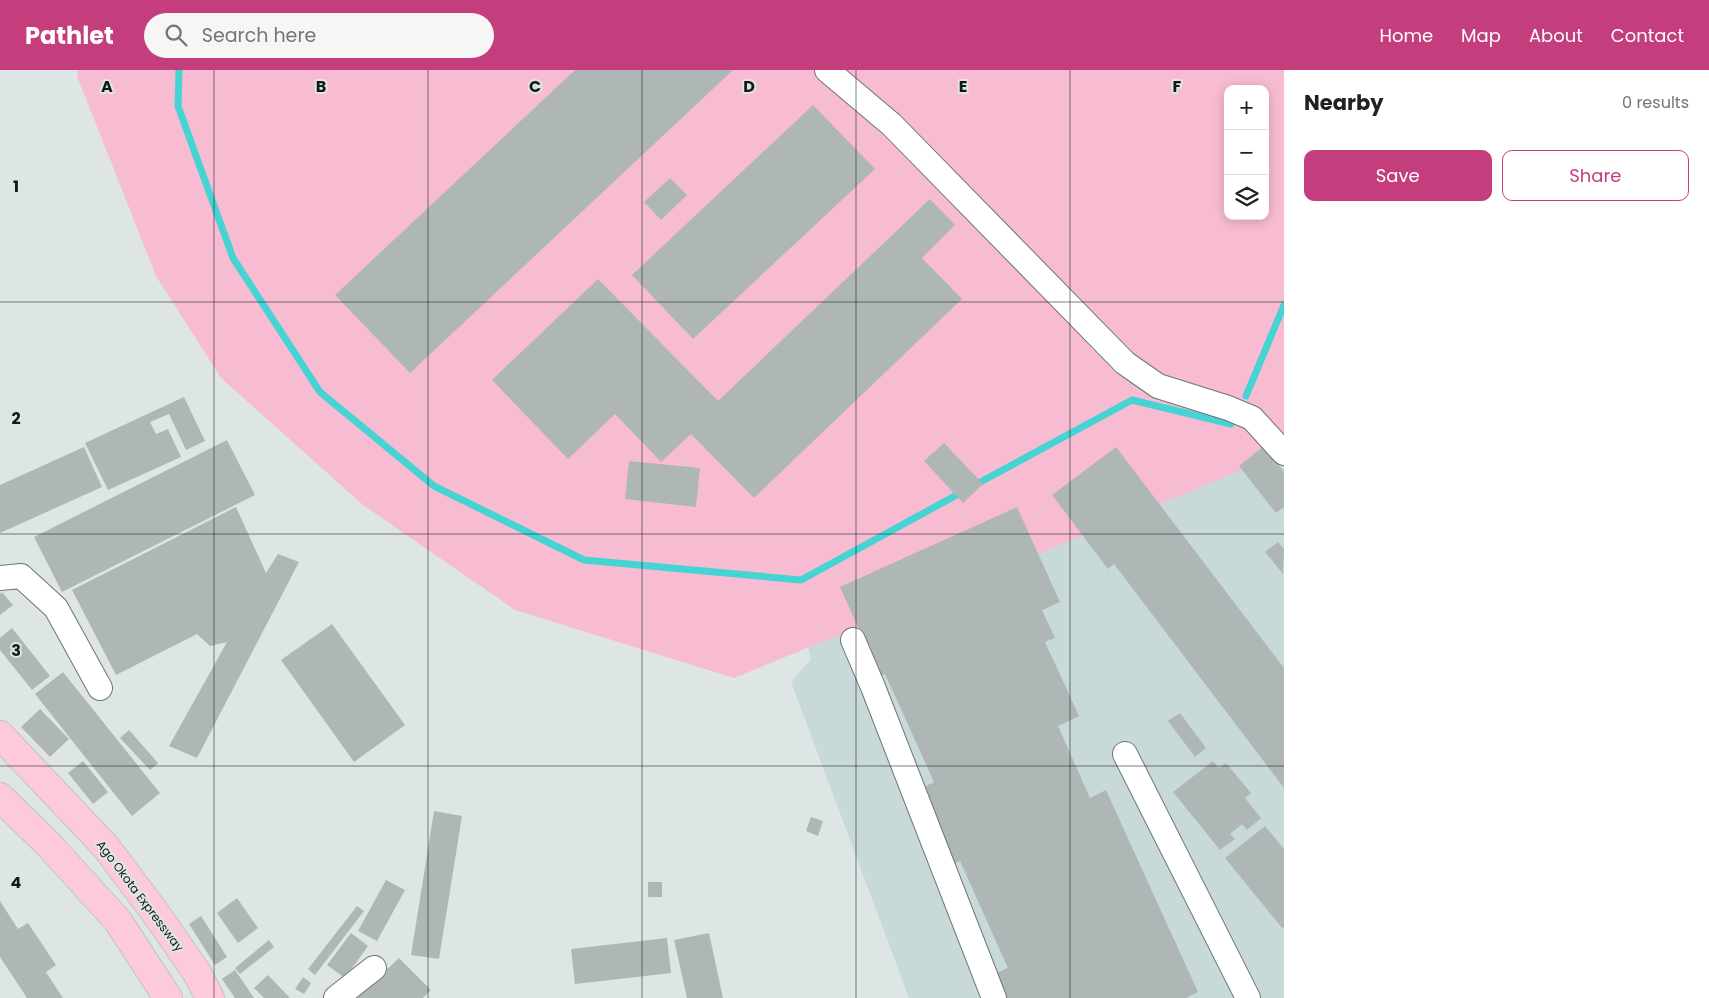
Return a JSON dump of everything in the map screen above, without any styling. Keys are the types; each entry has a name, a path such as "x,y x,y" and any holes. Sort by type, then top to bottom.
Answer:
{"main road":[{"name":"Ago Okota Expressway","path":"0,734 106,847 157,915 197,973 210,998"},
{"path":"0,798 50,846 118,921 168,998"}],"lane":[{"path":"827,70 892,126 1125,363 1158,386 1228,408 1252,418 1284,453"},
{"path":"0,578 21,576 56,608 100,688"},
{"path":"853,640 877,696 994,998"},
{"path":"1125,754 1248,998"},
{"path":"336,998 374,968"}],"shaded area":[{"path":"78,70 1284,70 1284,453 734,678 515,610 363,505 221,378 156,276 77,76"},
{"path":"1284,415 1284,998 909,998 791,682 811,659 799,613"}],"building":[{"path":"575,70 733,70 410,373 335,295"},
{"path":"813,105 875,169 693,339 632,275"},
{"path":"670,178 687,195 661,220 644,202"},
{"path":"930,199 955,225 922,258 962,299 754,498 691,434 661,462 615,414 568,459 492,380 598,279 718,401"},
{"path":"184,397 205,441 186,450 169,414 150,422 156,434 168,429 181,457 108,490 85,443"},
{"path":"227,440 255,495 62,592 34,537"},
{"path":"944,443 983,484 963,503 924,461"},
{"path":"1264,446 1284,472 1284,507 1276,513 1239,466"},
{"path":"84,447 102,487 0,533 0,485"},
{"path":"1116,447 1284,668 1284,788 1114,564 1108,569 1052,495"},
{"path":"629,461 700,468 696,507 625,499"},
{"path":"236,507 266,573 278,554 299,562 197,758 169,746 227,642 210,646 197,634 116,675 72,590"},
{"path":"1017,507 1060,602 1042,610 1055,638 1045,642 1079,716 1058,726 1090,798 1106,790 1198,992 1186,998 1005,998 994,974 1008,968 960,861 954,864 920,789 934,782 885,674 880,676 840,587"},
{"path":"1278,542 1284,549 1283,574 1265,552"},
{"path":"2,592 13,605 0,615 0,594"},
{"path":"332,624 405,725 354,762 281,660"},
{"path":"12,628 50,676 32,690 0,650 0,638"},
{"path":"63,672 160,793 132,816 35,694"},
{"path":"40,709 69,739 50,757 21,727"},
{"path":"1180,713 1206,748 1195,757 1168,721"},
{"path":"129,730 158,763 150,770 120,738"},
{"path":"83,761 108,792 93,804 68,773"},
{"path":"1213,761 1219,768 1226,763 1251,793 1245,798 1261,818 1247,830 1242,824 1230,834 1235,839 1220,850 1173,792"},
{"path":"434,811 462,816 439,959 411,955"},
{"path":"811,817 823,821 818,836 806,831"},
{"path":"1265,826 1284,849 1284,927 1282,928 1225,858"},
{"path":"386,880 405,890 377,941 358,931"},
{"path":"648,882 662,882 662,897 648,897"},
{"path":"237,898 258,928 238,943 217,913"},
{"path":"0,901 18,929 28,923 56,965 46,972 63,998 27,998 0,957"},
{"path":"357,906 364,911 315,975 308,969"},
{"path":"201,916 227,957 215,965 189,924"},
{"path":"351,933 368,946 345,978 327,965"},
{"path":"709,933 723,998 687,998 674,940"},
{"path":"667,938 671,973 575,984 571,949"},
{"path":"269,940 274,947 240,974 235,968"},
{"path":"399,958 431,990 423,998 357,998"},
{"path":"235,970 254,998 235,998 222,979"},
{"path":"268,975 290,998 264,998 254,988"},
{"path":"303,977 311,983 304,994 295,989"}],"waterway":[{"path":"179,70 178,106 233,258 320,392 434,486 584,560 801,580 964,491"},
{"path":"1246,396 1284,305"},
{"path":"973,486 1132,400 1231,424"}]}
